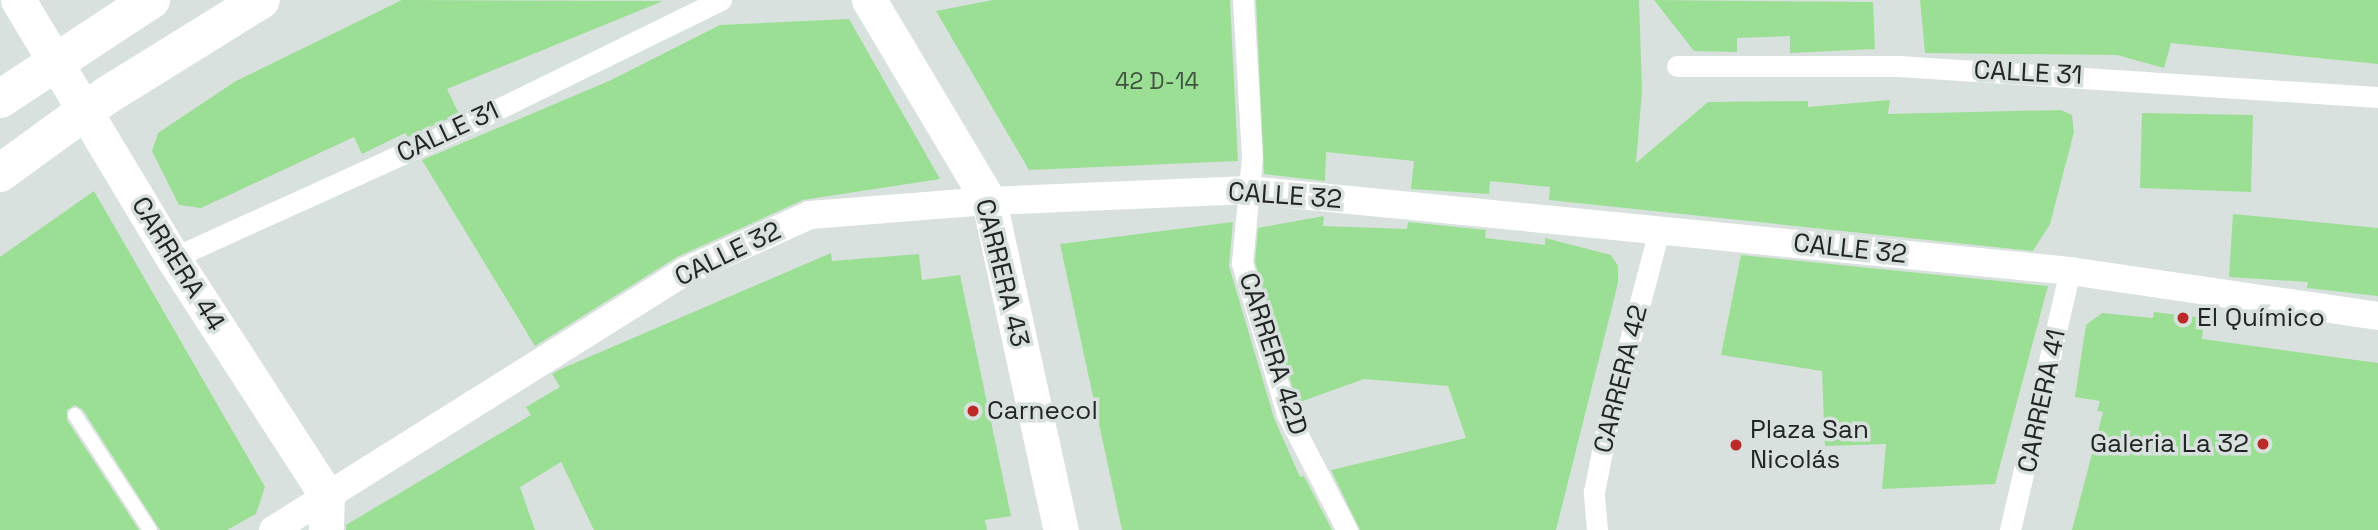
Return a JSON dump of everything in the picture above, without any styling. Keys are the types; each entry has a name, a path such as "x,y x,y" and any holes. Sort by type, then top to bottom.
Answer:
{"highway":[{"path":"0,99 151,0"},
{"path":"0,173 82,112 261,0"}],"street":[{"name":"CALLE 31","path":"173,258 449,133 721,0"},
{"name":"CARRERA 43","path":"869,0 989,201 1061,530"},
{"name":"CARRERA 42D","path":"1243,0 1252,157 1242,263 1287,414 1346,530"},
{"name":"CARRERA 44","path":"23,10 52,63 173,258 327,496"},
{"name":"CALLE 31","path":"1677,65 1898,66 2378,97"},
{"name":"CALLE 32","path":"273,530 686,271 810,215 989,201 1249,190 2070,271 2378,316"},
{"name":"CARRERA 42","path":"1597,530 1594,492 1606,431 1659,230"},
{"name":"CARRERA 41","path":"2010,530 2070,271"},
{"path":"326,530 327,496"}],"lane":[{"path":"75,415 150,530"}],"building":[{"path":"402,0 663,1 447,89 459,114 408,137 405,133 362,154 354,137 201,208 179,205 152,151 158,133 236,81"},
{"path":"993,0 1230,0 1238,161 1029,170 936,11"},
{"path":"1256,0 1639,0 1642,91 1636,163 1708,102 1808,101 1808,107 1890,100 1888,114 2061,110 2072,115 2074,132 2050,224 2033,251 1549,200 1550,187 1490,181 1489,194 1411,189 1414,161 1326,152 1325,181 1264,174"},
{"path":"1654,0 1873,2 1875,49 1790,53 1790,36 1737,38 1737,52 1694,51"},
{"path":"1920,0 2378,0 2378,64 2171,43 2164,68 2117,55 1925,53"},
{"path":"849,19 940,179 803,200 677,257 535,346 422,160 609,81 720,25"},
{"path":"2142,113 2253,115 2251,192 2140,188"},
{"path":"94,191 265,487 256,514 227,530 160,530 83,410 75,405 67,410 67,420 139,530 0,530 0,257"},
{"path":"2233,214 2378,228 2378,296 2307,288 2308,282 2229,277"},
{"path":"1324,216 1323,226 1407,229 1408,222 1486,230 1485,238 1545,245 1545,238 1611,255 1618,266 1618,283 1556,530 1360,530 1331,470 1466,438 1448,386 1364,379 1297,403 1255,262 1258,228"},
{"path":"1233,222 1229,266 1274,418 1300,477 1304,476 1332,530 1122,530 1060,244"},
{"path":"831,253 832,261 919,254 922,280 960,275 1011,516 985,520 987,530 594,530 561,462 520,487 535,530 346,530 346,525 531,415 526,407 560,387 552,374"},
{"path":"1741,255 2048,286 1995,484 1882,489 1886,444 1825,446 1822,371 1721,355"},
{"path":"2154,312 2204,318 2202,339 2378,363 2378,530 2072,530 2103,412 2097,411 2100,401 2075,397 2086,325 2102,313 2153,318"}],"place":[{"name":"El Químico","path":"2183,318"},
{"name":"Carnecol","path":"973,411"},
{"name":"Galeria La 32","path":"2263,444"},
{"name":"Plaza San Nicolás","path":"1736,445"}]}
